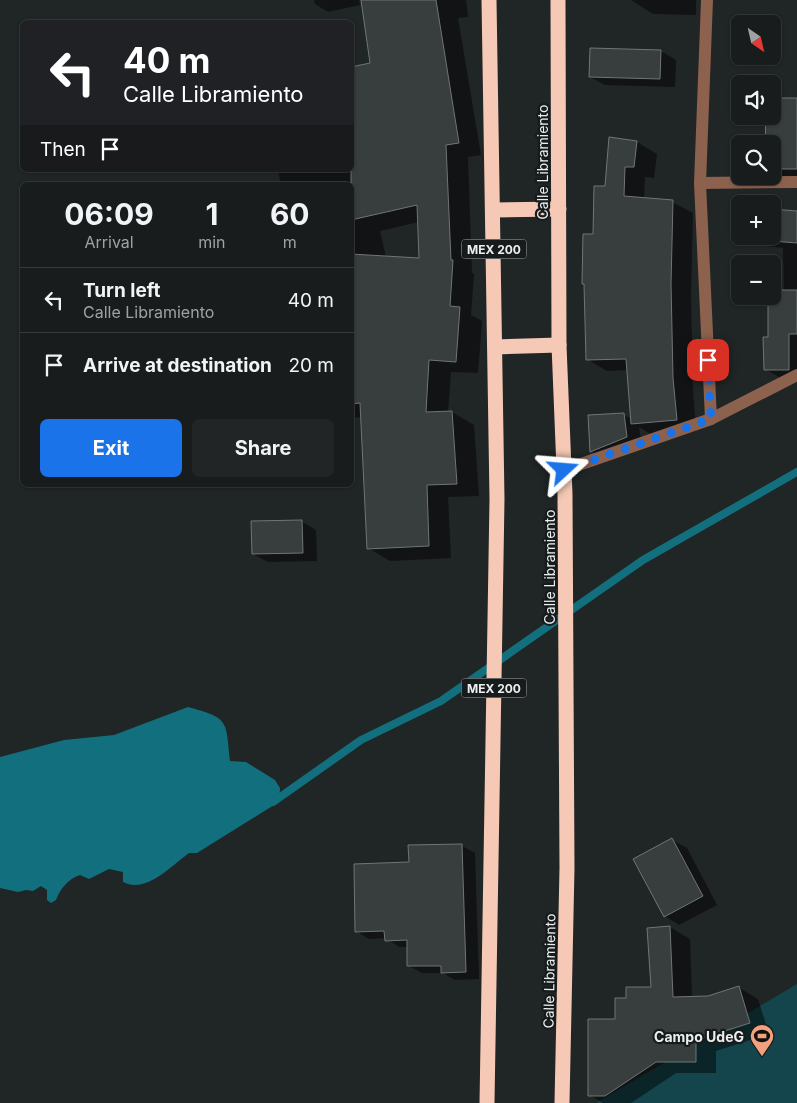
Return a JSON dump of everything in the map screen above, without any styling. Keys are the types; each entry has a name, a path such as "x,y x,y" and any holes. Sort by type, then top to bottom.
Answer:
{"highway":[{"name":"MEX 200","path":"487,1103 497,499 489,0"},
{"name":"Calle Libramiento","path":"558,0 559,345 565,494 568,868 562,1103"},
{"path":"493,210 559,209"},
{"path":"495,347 559,345"}],"street":[{"path":"707,0 700,183 711,419"},
{"path":"700,183 797,182"},
{"path":"564,470 711,419 797,375"}],"shaded area":[{"path":"188,707 211,714 223,723 228,737 230,761 246,762 275,780 280,788 279,802 197,853 189,853 149,882 132,885 123,882 123,872 109,869 89,879 80,875 68,882 62,888 56,900 51,903 47,900 47,890 41,886 33,891 18,892 0,888 0,757 64,740 114,735"},
{"path":"797,984 797,1103 596,1103"}],"building":[{"path":"361,0 436,0 459,143 446,145 451,260 453,260 450,306 460,307 456,362 429,360 426,412 452,411 457,484 427,485 429,546 367,549 360,403 354,404 354,254 419,258 417,205 354,219 354,182 351,182 351,172 354,172 354,66 370,63"},
{"path":"590,48 661,50 660,79 589,77"},
{"path":"781,98 797,98 797,169 781,169 781,135 765,135 766,125 781,125"},
{"path":"609,137 637,141 634,167 625,167 624,196 673,200 671,284 673,378 677,420 631,424 626,359 586,360 584,284 582,284 583,234 593,234 594,186 605,186"},
{"path":"781,210 797,211 797,243 781,242"},
{"path":"781,290 797,290 797,334 789,334 789,370 764,370 763,337 768,337 768,305 781,305"},
{"path":"624,413 627,437 590,452 588,415"},
{"path":"302,520 303,553 252,554 251,521"},
{"path":"672,838 703,896 664,917 633,859"},
{"path":"462,844 466,972 441,973 441,966 407,966 407,940 385,941 384,931 355,932 354,864 409,862 408,845"},
{"path":"670,926 673,997 708,996 739,986 750,1023 696,1040 696,1062 656,1062 605,1096 588,1096 588,1019 615,1019 615,998 626,998 626,987 651,987 647,928"}],"waterway":[{"path":"273,802 361,740 441,701 643,560 797,472"}],"place":[{"name":"Campo UdeG","path":"762,1057"}],"route":[{"path":"564,470 711,419 708,360"}]}
